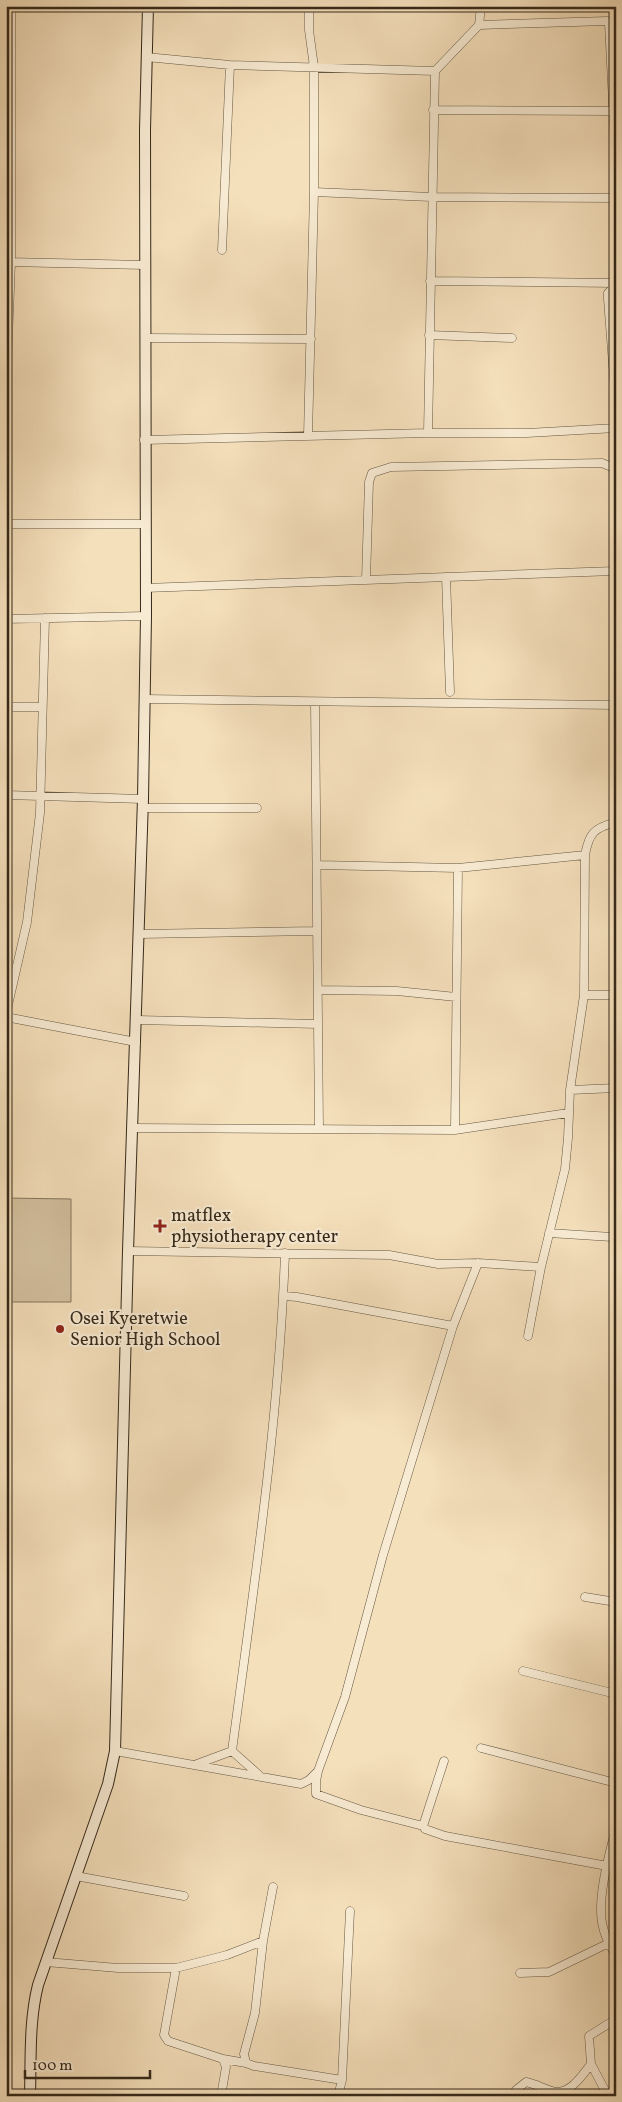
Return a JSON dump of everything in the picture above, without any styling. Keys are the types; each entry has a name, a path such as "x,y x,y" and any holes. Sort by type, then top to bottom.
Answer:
{"street":[{"path":"11,6 6,391 7,524 144,524"},
{"path":"30,2096 34,2004 46,1962 108,1784 115,1751 128,1251 143,803 146,616 144,440 146,57 148,6"},
{"path":"308,436 314,192 314,67 309,30 309,6"},
{"path":"428,433 434,71 467,39 479,24 481,6"},
{"path":"479,24 607,20 609,23 616,162"},
{"path":"146,57 230,65 434,71"},
{"path":"222,250 230,65"},
{"path":"433,110 613,111"},
{"path":"314,192 431,197 616,198"},
{"path":"8,262 145,265"},
{"path":"430,281 616,284"},
{"path":"616,284 608,293 616,379 616,403"},
{"path":"430,335 512,338"},
{"path":"145,338 310,339"},
{"path":"144,440 428,433 526,433 616,428"},
{"path":"366,580 369,482 372,473 391,467 602,463 615,470"},
{"path":"616,482 616,594"},
{"path":"145,588 615,571"},
{"path":"446,577 450,692"},
{"path":"6,619 146,616"},
{"path":"45,618 40,813 27,922 6,1016 136,1042"},
{"path":"144,699 616,706"},
{"path":"315,702 318,865 318,1129"},
{"path":"6,707 42,707"},
{"path":"6,794 257,808"},
{"path":"528,1336 541,1267 565,1169 570,1090 584,995 585,854 588,840 599,826 616,822"},
{"path":"318,865 458,868 585,854"},
{"path":"455,1130 458,868"},
{"path":"140,934 317,930"},
{"path":"318,990 397,991 456,997"},
{"path":"584,995 616,995"},
{"path":"137,1020 318,1024"},
{"path":"570,1090 616,1088"},
{"path":"133,1128 455,1130 568,1113"},
{"path":"549,1233 612,1237"},
{"path":"128,1251 389,1255 438,1264 478,1263 541,1267"},
{"path":"232,1751 267,1481 284,1296 285,1253"},
{"path":"478,1263 453,1326 383,1555 345,1696 318,1771 316,1794 324,1798 423,1826 445,1836 606,1866"},
{"path":"284,1296 453,1326"},
{"path":"585,1597 616,1602"},
{"path":"523,1671 616,1694"},
{"path":"481,1748 616,1783"},
{"path":"115,1751 259,1775 301,1784 309,1780 318,1771"},
{"path":"196,1764 232,1751"},
{"path":"232,1751 259,1775"},
{"path":"423,1826 444,1761"},
{"path":"616,1828 606,1866 602,1908 602,1926 608,1943 616,1956"},
{"path":"76,1876 184,1896"},
{"path":"246,2062 244,2054 255,2013 263,1941 273,1887"},
{"path":"338,2096 342,2080 350,1911"},
{"path":"46,1962 118,1968 176,1968 227,1955 263,1941"},
{"path":"520,1973 550,1972 608,1943"},
{"path":"176,1968 164,2035 168,2041 224,2059 246,2062 254,2066 342,2080"},
{"path":"608,2096 591,2064 589,2036 616,2019"},
{"path":"221,2096 226,2067 224,2059"},
{"path":"513,2096 516,2090 526,2082 558,2092 567,2090 591,2064"}],"shaded area":[{"path":"6,1198 71,1199 71,1302 6,1302"}],"place":[{"name":"matflex physiotherapy center","path":"160,1226"},
{"name":"Osei Kyeretwie Senior High School","path":"60,1329"}]}
